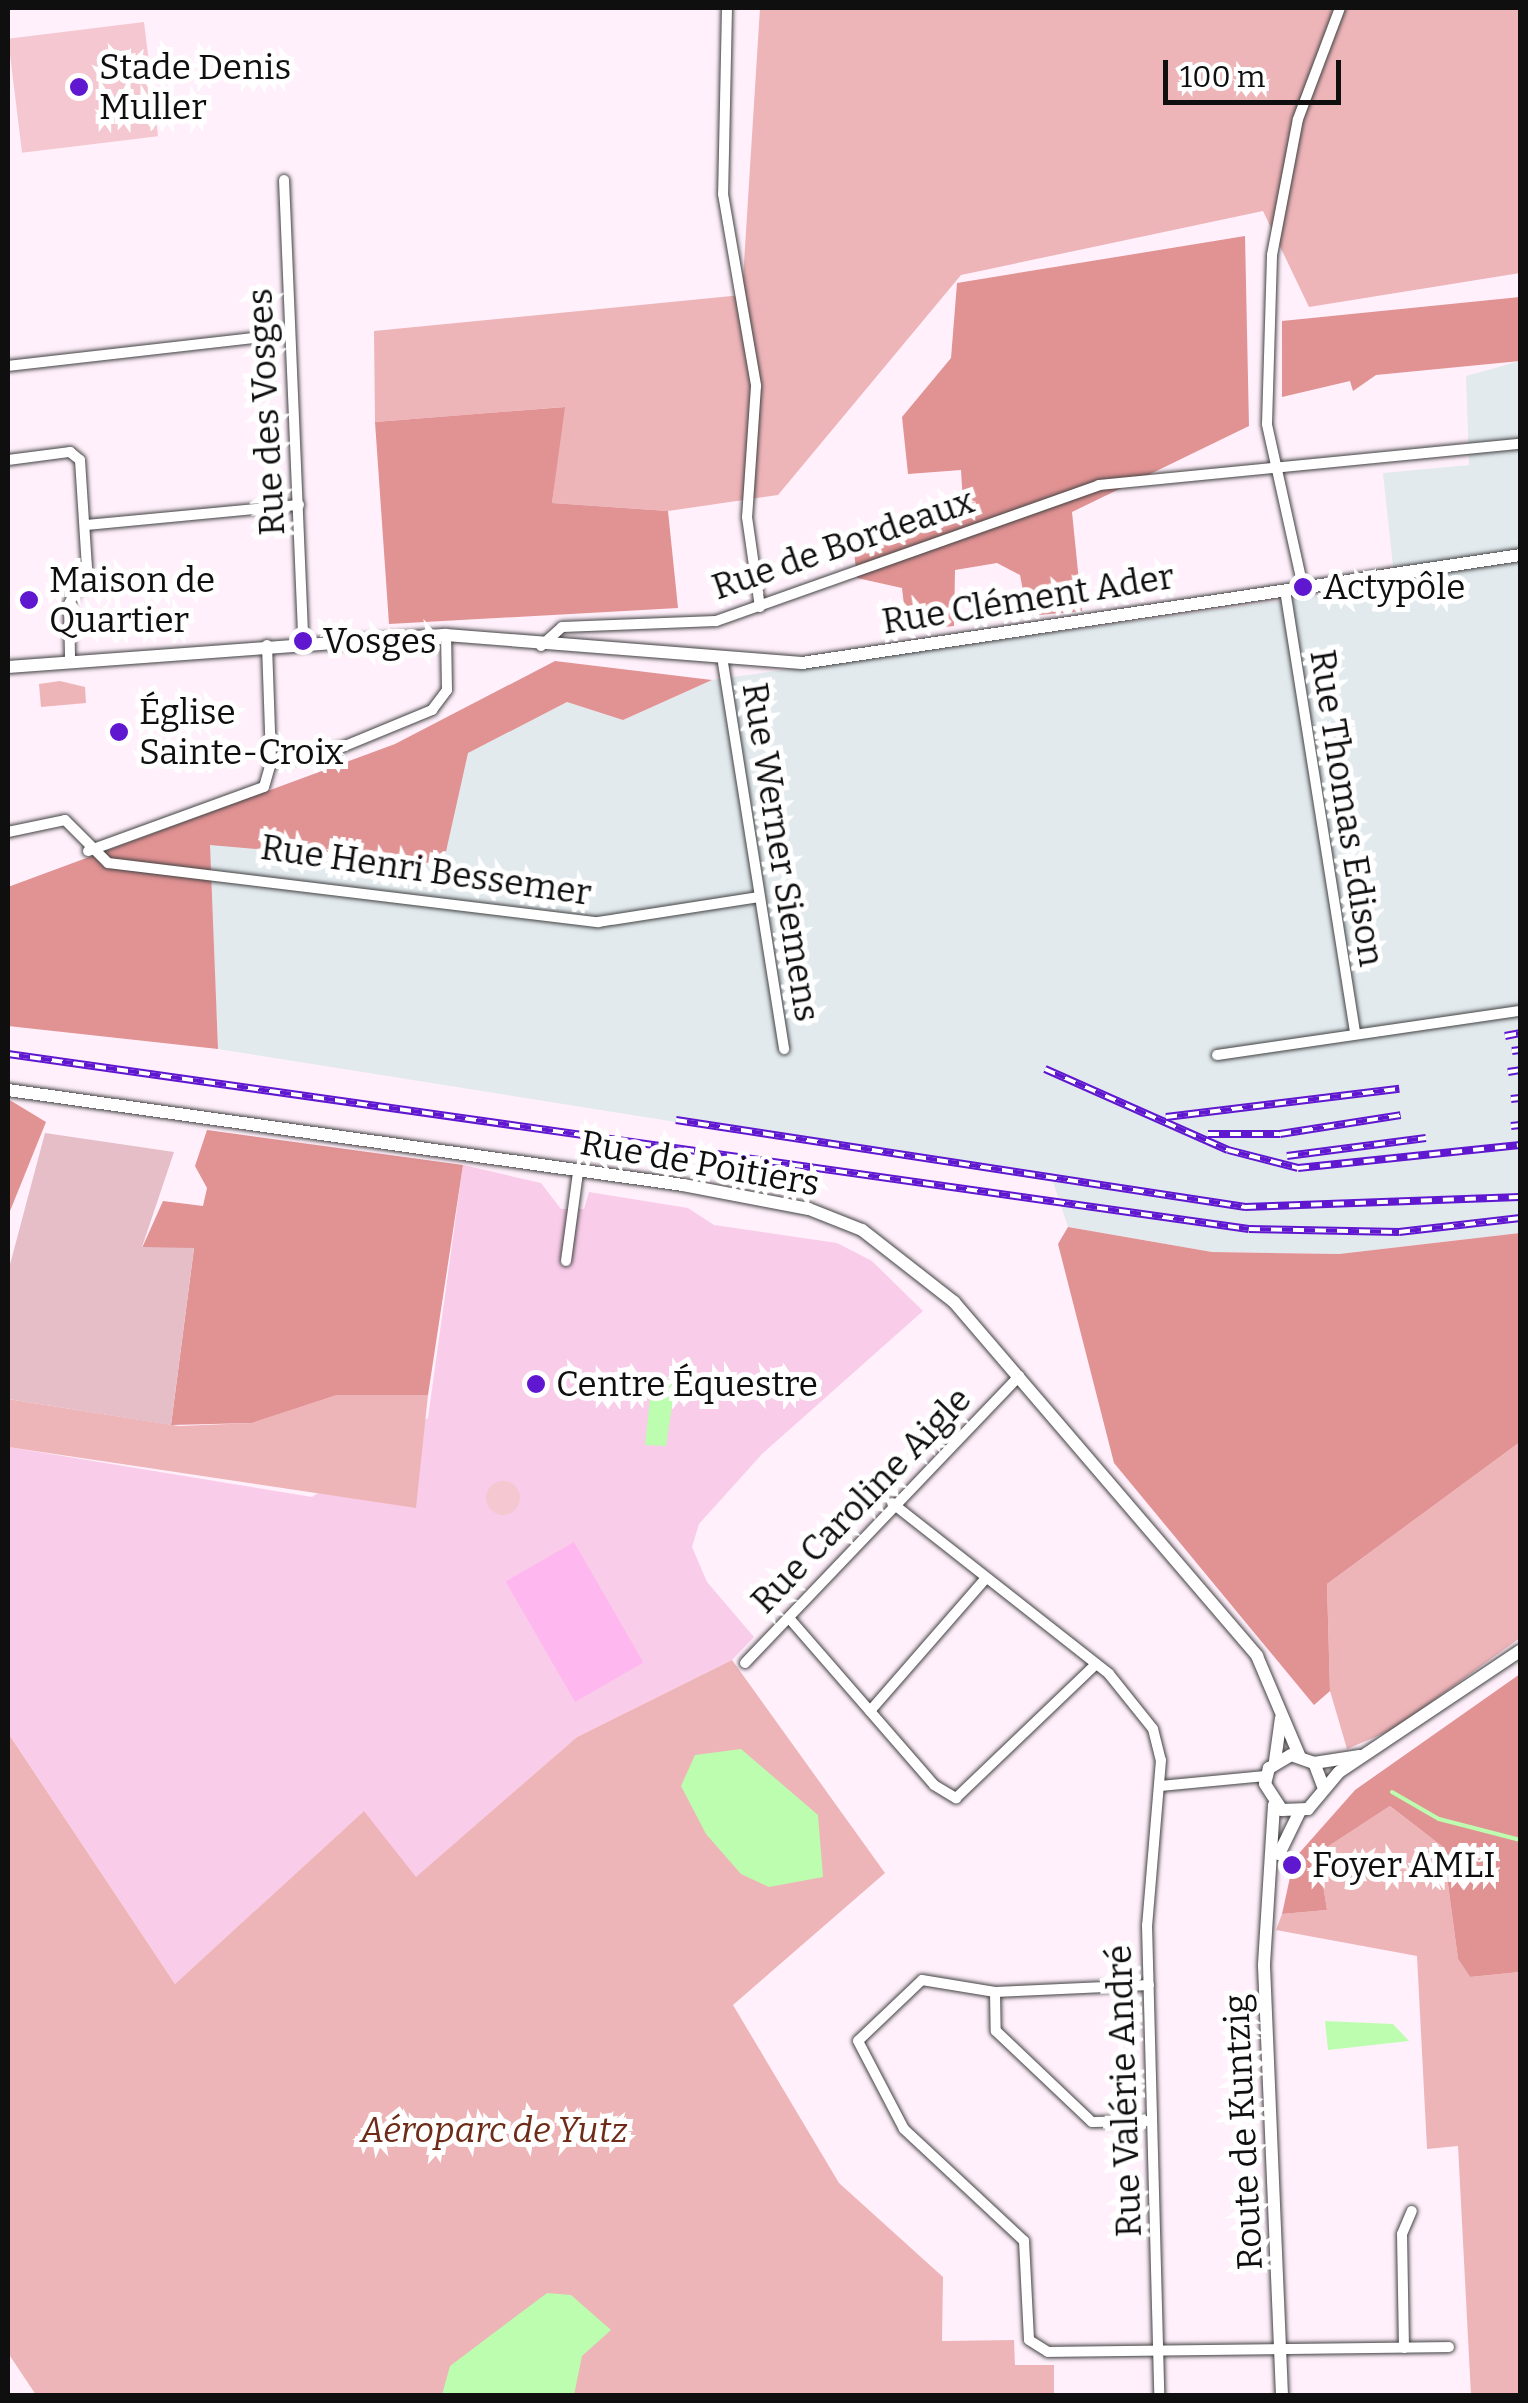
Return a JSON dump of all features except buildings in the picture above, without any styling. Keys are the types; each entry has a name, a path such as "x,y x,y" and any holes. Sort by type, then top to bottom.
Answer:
{"street":[{"path":"727,8 723,194 756,386 748,517 760,607"},
{"path":"1303,587 1267,424 1274,236 1298,119 1340,8"},
{"name":"Rue des Vosges","path":"284,180 303,641"},
{"path":"8,366 288,334"},
{"name":"Rue de Bordeaux","path":"542,646 562,627 680,626 760,607 1099,485 1520,444"},
{"path":"8,460 70,452 80,460 86,525 80,588 69,604 70,658"},
{"path":"86,525 299,505"},
{"name":"Rue Clément Ader","path":"542,646 724,663 802,664 1520,555"},
{"name":"Rue Thomas Edison","path":"1285,590 1354,1034"},
{"path":"271,762 392,731 444,702 446,635"},
{"path":"8,667 70,658 446,635 542,646"},
{"path":"88,850 264,787 271,762 267,645"},
{"name":"Rue Werner Siemens","path":"724,663 784,1050"},
{"name":"Rue Henri Bessemer","path":"8,832 65,820 88,850 108,863 598,922 758,898"},
{"path":"1217,1055 1520,1011"},
{"name":"Rue de Poitiers","path":"8,1090 809,1209 862,1230 954,1302 1257,1656 1299,1755"},
{"path":"566,1260 578,1172"},
{"name":"Rue Caroline Aigle","path":"745,1662 892,1503 1018,1376"},
{"name":"Rue Valérie André","path":"892,1503 1096,1664 1148,1717 1160,1786 1149,1985 1158,2396"},
{"path":"870,1710 986,1578"},
{"path":"789,1618 870,1710 956,1798 1096,1664"},
{"path":"1371,1754 1314,1763 1299,1755 1276,1761 1266,1776 1266,1792 1274,1806 1299,1813 1323,1786 1371,1754 1520,1651"},
{"name":"Rue de Poitiers","path":"1276,1761 1281,1710"},
{"path":"1314,1763 1323,1786"},
{"path":"1160,1786 1248,1782 1266,1776"},
{"path":"1248,1782 1266,1792"},
{"name":"Route de Kuntzig","path":"1274,1806 1274,1866 1264,1966 1282,2396"},
{"name":"Route de Kuntzig","path":"1274,1866 1299,1813"},
{"path":"1149,1985 995,1992 922,1980 864,2027 859,2051 904,2129 1024,2241 1034,2345 1159,2351 1450,2347"},
{"path":"995,1992 996,2030 1092,2122 1152,2121"},
{"path":"1404,2348 1402,2234 1412,2211"}],"shaded area":[{"name":"Stade Denis Muller","path":"144,22 158,136 22,153 8,39"},
{"path":"1245,236 1249,426 1072,512 1082,611 1028,616 1020,575 997,563 955,570 954,626 907,631 902,588 857,578 854,552 963,503 961,470 908,474 902,417 951,358 957,283"},
{"path":"1520,297 1520,361 1376,375 1353,391 1350,381 1282,397 1282,321"},
{"name":"Actypôle","path":"1520,361 1520,1233 1339,1254 1212,1252 1068,1227 1053,1182 218,1049 209,844 442,865 467,753 567,702 623,720 712,680 1395,585 1383,473 1469,465 1466,376"},
{"path":"565,407 552,503 668,511 678,608 389,624 375,422"},
{"path":"555,661 712,680 623,720 567,702 468,753 443,865 210,845 218,1049 8,1026 8,887 395,744"},
{"path":"8,1099 46,1122 8,1216"},
{"path":"207,1130 463,1165 428,1395 337,1395 252,1423 171,1425 194,1248 142,1248 163,1201 203,1206 207,1188 195,1166"},
{"path":"45,1133 174,1152 142,1247 194,1248 171,1425 8,1399 8,1272"},
{"path":"463,1165 541,1183 561,1209 584,1209 589,1192 688,1208 714,1225 837,1243 872,1261 923,1311 762,1454 699,1524 692,1547 707,1582 754,1637 732,1660 577,1737 416,1878 363,1812 175,1984 8,1733 8,1447 312,1497 428,1418"},
{"path":"1068,1227 1212,1252 1339,1254 1520,1233 1520,1442 1327,1584 1330,1691 1314,1705 1114,1463 1058,1244"},
{"path":"676,1379 666,1446 645,1445 652,1381"},
{"path":"503,1481 515,1486 520,1498 515,1510 503,1515 491,1510 486,1498 491,1486"},
{"path":"1520,1674 1520,1972 1470,1977 1458,1959 1443,1847 1390,1806 1318,1853 1327,1910 1282,1914 1294,1859 1355,1790"},
{"path":"741,1749 818,1815 823,1877 769,1887 741,1874 706,1834 681,1786 695,1755"},
{"path":"1325,2021 1393,2024 1409,2041 1328,2050"},
{"path":"547,2293 571,2295 611,2330 582,2356 574,2395 442,2395 450,2366"}],"green space":[{"path":"760,8 1520,8 1520,273 1309,307 1263,211 961,275 778,495 668,511 552,503 564,407 375,422 374,331 742,295"},
{"path":"60,681 85,687 86,703 41,707 39,684"},
{"path":"337,1395 428,1395 416,1508 8,1447 8,1399 179,1426 252,1423"},
{"path":"1520,1442 1520,1638 1394,1729 1347,1749 1330,1691 1327,1584"},
{"name":"Aéroparc de Yutz","path":"732,1660 885,1873 733,2005 839,2183 943,2277 942,2341 1014,2340 1015,2365 1054,2365 1054,2395 36,2395 8,2353 8,1733 175,1984 364,1811 416,1877 577,1737"},
{"path":"1390,1806 1443,1847 1458,1959 1470,1977 1520,1972 1520,2395 1471,2395 1458,2146 1427,2149 1417,1956 1276,1930 1282,1914 1327,1910 1318,1853"}],"sand":[{"path":"574,1542 644,1662 575,1702 506,1582"}],"waterway":[{"path":"1392,1792 1439,1819 1520,1840"}],"railway":[{"path":"1505,1036 1520,1033"},
{"path":"1512,1051 1520,1050"},
{"path":"8,1054 1249,1229 1399,1232 1520,1218"},
{"path":"1045,1069 1228,1150 1298,1168 1520,1145"},
{"path":"1508,1072 1520,1070"},
{"path":"1166,1117 1399,1089"},
{"path":"1511,1099 1520,1098"},
{"path":"1208,1134 1280,1134 1401,1115"},
{"path":"676,1120 1245,1207 1520,1197"},
{"path":"1511,1126 1520,1125"},
{"path":"1287,1156 1426,1138"}],"place":[{"name":"Stade Denis Muller","path":"79,87"},
{"name":"Actypôle","path":"1303,587"},
{"name":"Maison de Quartier","path":"29,600"},
{"name":"Vosges","path":"303,641"},
{"name":"Église Sainte-Croix","path":"119,732"},
{"name":"Centre Équestre","path":"536,1384"},
{"name":"Foyer AMLI","path":"1292,1865"}]}
